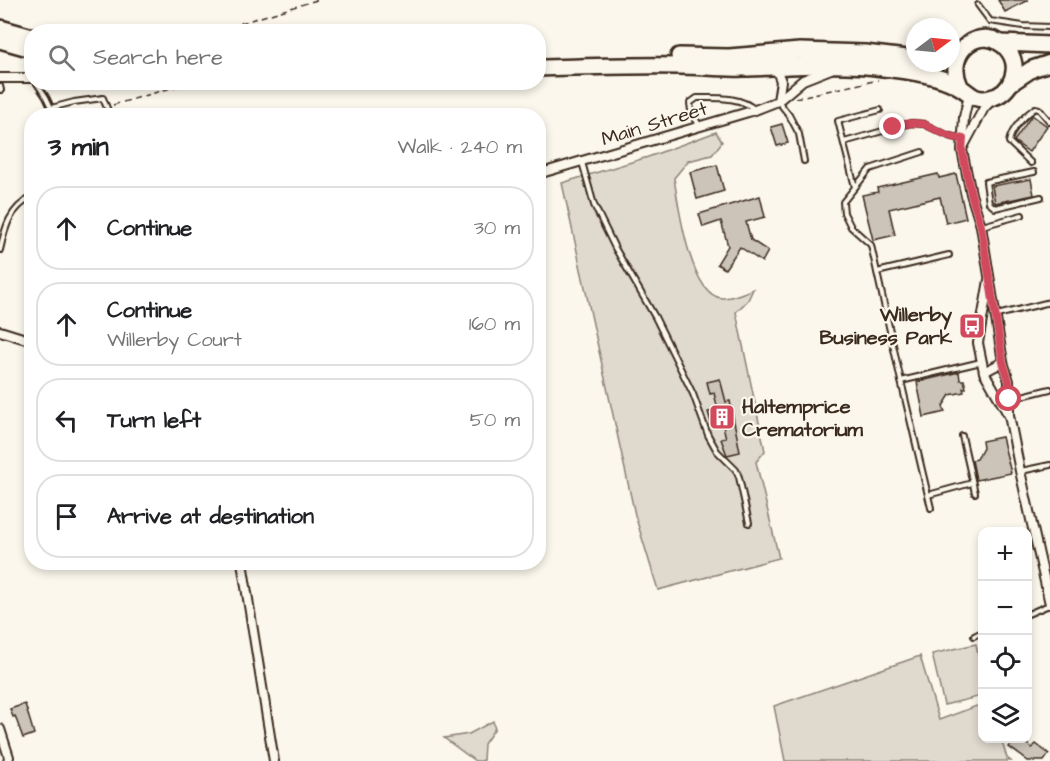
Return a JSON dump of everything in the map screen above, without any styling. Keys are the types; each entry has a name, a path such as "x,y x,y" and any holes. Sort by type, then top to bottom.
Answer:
{"highway":[{"path":"0,28 24,35"},
{"path":"960,51 970,42 980,39 990,39 1000,43 1050,45"},
{"path":"0,40 24,47"},
{"path":"1000,43 1012,56 1014,65 1011,83"},
{"path":"546,58 729,57 800,51 865,53 906,58"},
{"path":"546,68 678,66 741,68 840,65 881,67 938,79 986,99 1001,94 1011,83 1032,69 1050,63"},
{"path":"954,72 964,91"}],"street":[{"name":"Main Street","path":"546,172 755,110 778,101 803,80 840,65"},
{"path":"775,66 781,81 778,101"},
{"path":"0,78 24,78"},
{"path":"964,91 962,150 971,194 981,226 1003,362 1009,381 1009,415 1050,605"},
{"path":"962,150 984,108 994,98"},
{"path":"989,280 978,343 984,372 1009,415"},
{"path":"0,331 24,338"},
{"path":"984,372 1003,362"},
{"path":"243,570 274,761"},
{"path":"0,729 9,757 8,761"}],"lane":[{"path":"978,5 990,21 1050,27"},
{"path":"41,90 51,108 103,98 106,106"},
{"path":"700,126 691,111 690,103 697,98 728,99 749,105 755,110"},
{"path":"778,101 799,134 804,161"},
{"path":"1031,163 1009,142 1010,136 1027,113 1035,108 1039,109 1050,122"},
{"path":"855,188 838,121 880,110"},
{"path":"844,142 911,123 924,124 949,136 963,139"},
{"path":"922,152 870,169 843,202 844,213 851,227 871,245 931,508"},
{"path":"582,162 594,206 693,394 708,435 717,451 736,470 749,523"},
{"path":"1034,172 990,180 985,186 989,203 995,208 1041,196"},
{"path":"0,250 5,225 24,204"},
{"path":"981,226 1022,215"},
{"path":"877,272 949,255"},
{"path":"996,315 1050,302"},
{"path":"901,381 981,362"},
{"path":"1009,399 1050,389"},
{"path":"962,436 975,493"},
{"path":"1020,471 1050,465"},
{"path":"928,495 972,483"},
{"path":"1032,612 1050,605"},
{"path":"974,636 978,634"}],"path":[{"path":"240,24 317,0"},
{"path":"778,101 877,80"},
{"path":"106,106 163,90"}],"shaded area":[{"path":"716,132 722,142 712,155 688,161 674,178 688,247 702,282 711,293 722,298 753,289 748,300 736,312 765,451 756,462 779,558 658,590 635,515 562,183 648,157"},
{"path":"976,644 978,697 944,705 932,654"},
{"path":"920,656 939,720 978,705 978,743 1002,743 1007,758 1011,761 785,761 774,706"},
{"path":"493,721 495,728 484,744 483,761 475,761 444,738 469,734"}],"building":[{"path":"998,0 1028,0 1005,12"},
{"path":"1032,115 1047,126 1029,152 1014,141"},
{"path":"782,124 788,143 777,146 771,127"},
{"path":"717,165 724,191 697,199 690,172"},
{"path":"938,174 939,178 956,174 966,218 946,223 940,197 889,209 895,235 873,240 862,195 878,192 877,188"},
{"path":"1031,179 1034,195 995,203 992,186"},
{"path":"760,196 765,217 746,222 751,240 768,251 762,262 740,247 725,269 717,264 728,246 721,221 703,227 699,214"},
{"path":"959,372 960,380 964,380 966,388 963,388 964,392 950,395 943,406 945,412 924,417 917,382"},
{"path":"720,379 726,402 730,401 740,452 727,455 721,439 726,438 722,422 712,425 708,412 718,410 714,393 710,394 707,382"},
{"path":"1002,437 1011,473 976,480 972,460 977,459 983,448 982,441"},
{"path":"25,704 34,734 23,738 10,709"},
{"path":"1012,743 1026,743 1032,748 1036,744 1049,754 1044,761 1028,761 1009,747"}],"place":[{"name":"Willerby Business Park","path":"972,326"},
{"name":"Haltemprice Crematorium","path":"722,417"}],"route":[{"path":"893,127 911,123 924,124 949,136 963,139 962,150 971,194 981,226 1003,362 1009,381 1009,399"}]}
